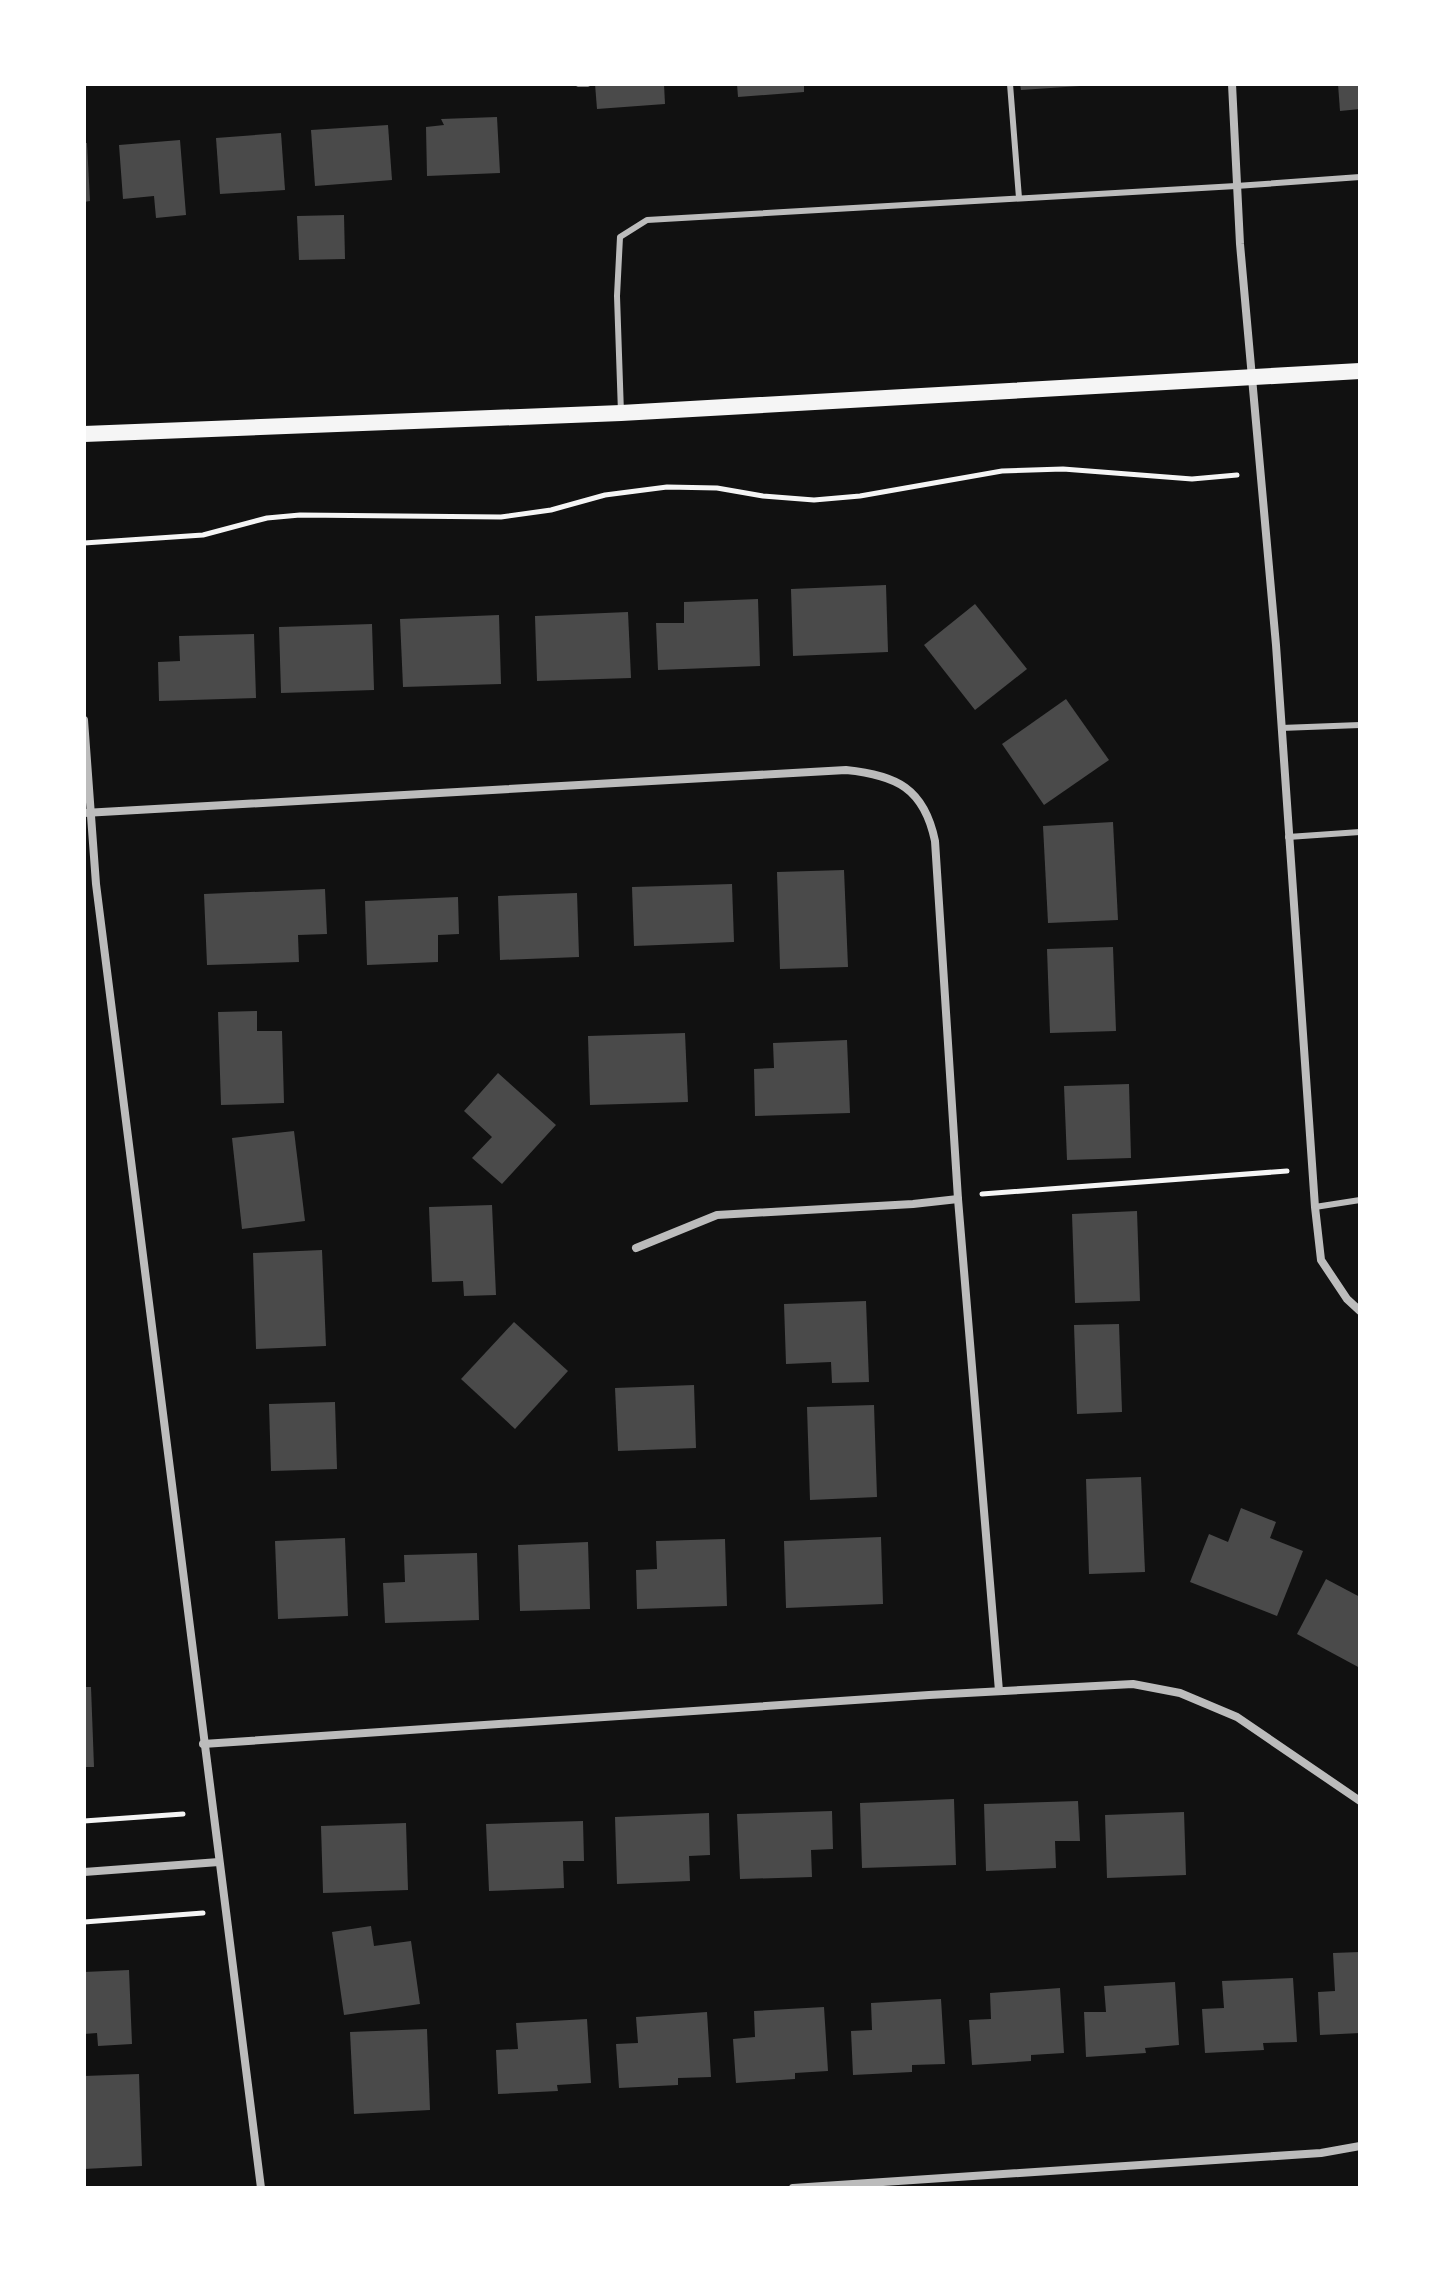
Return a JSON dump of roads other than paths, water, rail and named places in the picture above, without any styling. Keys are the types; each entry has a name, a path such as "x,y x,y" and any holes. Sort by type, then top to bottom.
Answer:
{"main road":[{"path":"84,434 621,413 1360,371"}],"street":[{"path":"1232,84 1236,186 1254,378 1315,1207 1321,1260 1347,1299 1360,1311"},
{"path":"84,720 87,813 261,2188"},
{"path":"87,813 846,770 872,772 912,791 931,820 935,841 958,1199 999,1691"},
{"path":"636,1248 717,1215 958,1199"},
{"path":"203,1744 1133,1684 1180,1693 1237,1717 1360,1801"},
{"path":"84,1872 219,1862"},
{"path":"793,2188 1305,2154 1360,2146"}],"lane":[{"path":"1010,84 1019,198"},
{"path":"621,413 617,296 620,237 647,220 1360,177"},
{"path":"1281,728 1360,725"},
{"path":"1288,837 1360,832"},
{"path":"1315,1207 1360,1200"}]}
